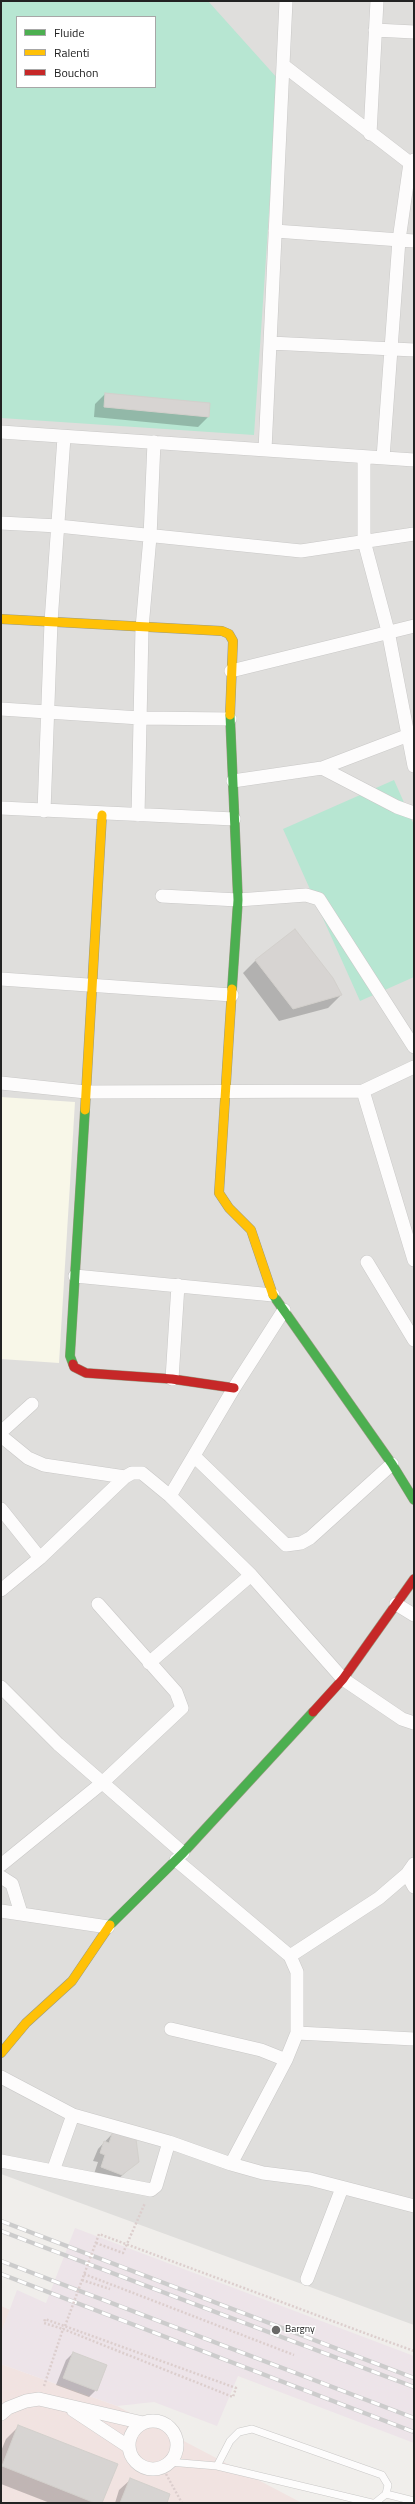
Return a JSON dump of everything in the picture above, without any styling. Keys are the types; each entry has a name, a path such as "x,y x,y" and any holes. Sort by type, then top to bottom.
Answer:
{"street":[{"path":"265,450 286,1"},
{"path":"370,134 377,1"},
{"path":"376,30 414,32"},
{"path":"283,65 370,134 412,162 399,240 383,458"},
{"path":"275,231 414,241"},
{"path":"270,343 414,350"},
{"path":"1,432 414,460"},
{"path":"44,811 51,622 64,437"},
{"path":"138,815 142,628 150,536 154,442"},
{"path":"364,457 364,541 388,631 410,735 414,766"},
{"path":"1,523 58,526 301,551 414,534"},
{"path":"1,619 142,628 222,631 229,634 233,641 230,719 238,900 219,1194 229,1208 251,1230 273,1295 392,1464 414,1500"},
{"path":"231,671 388,631 414,626"},
{"path":"1,709 140,718 230,719"},
{"path":"233,781 322,768 410,735"},
{"path":"322,768 397,807 414,813"},
{"path":"1,808 102,814 234,819"},
{"path":"102,814 70,1356 74,1367 86,1373 172,1380 234,1388"},
{"path":"162,896 238,900 306,895 319,899 414,1047"},
{"path":"1,979 92,984 232,995"},
{"path":"1,1083 86,1092 363,1091 414,1067"},
{"path":"363,1091 411,1236 414,1260"},
{"path":"367,1262 414,1340"},
{"path":"75,1276 273,1295"},
{"path":"172,1380 178,1285"},
{"path":"170,1496 195,1457 234,1388 284,1310"},
{"path":"1,1432 32,1404"},
{"path":"1,1436 28,1458 44,1466 125,1477"},
{"path":"195,1457 286,1545 301,1543 310,1538 392,1464"},
{"path":"1,1590 40,1558 125,1477 132,1473 142,1473 170,1496 251,1575 343,1679 402,1719 414,1723"},
{"path":"1,1508 40,1558"},
{"path":"149,1663 251,1575"},
{"path":"1,2053 26,2023 72,1980 108,1927 180,1856 343,1679 414,1579"},
{"path":"1,1865 102,1783 182,1708 176,1692 98,1604"},
{"path":"396,1604 414,1615"},
{"path":"1,1687 58,1744 290,1956 297,1972 297,2033 286,2060 231,2164"},
{"path":"290,1956 353,1917 410,1869 414,1887"},
{"path":"1,1877 12,1884 21,1913"},
{"path":"1,1911 108,1927"},
{"path":"171,2029 260,2050 286,2060"},
{"path":"297,2033 414,2039"},
{"path":"1,2077 73,2116 169,2142 231,2164 263,2173 310,2179 414,2206"},
{"path":"53,2171 73,2116"},
{"path":"1,2161 151,2190 156,2186 169,2142"},
{"path":"307,2279 342,2188"},
{"path":"1,2414 8,2408 26,2401 39,2399 143,2423 157,2421 164,2424 174,2434 176,2449 166,2464 155,2468 141,2465 135,2460 129,2447 67,2406"},
{"path":"129,2447 132,2433 143,2423"}],"lane":[{"path":"217,2466 230,2441 239,2432 252,2429 382,2475 388,2485 386,2494 375,2503"},
{"path":"166,2464 217,2466 372,2503"},
{"path":"386,2494 414,2500"}],"path":[{"path":"96,2243 123,2253 151,2190"},
{"path":"65,2326 99,2234 414,2351"},
{"path":"84,2274 294,2354"},
{"path":"82,2280 110,2289"},
{"path":"46,2319 65,2326 236,2388 233,2397 63,2329 44,2323 46,2319"},
{"path":"39,2399 63,2329"},
{"path":"166,2464 182,2503"}],"shaded area":[{"path":"1,1 414,1 414,2325 1,2174"},
{"path":"1,1097 75,1102 59,1363 1,1359"},
{"path":"75,2228 414,2356 414,2443 238,2376 217,2426 154,2402 117,2406 1,2364 1,2333 17,2290 46,2303"},
{"path":"1,2306 10,2310 1,2333"},
{"path":"1,2364 117,2406 302,2503 1,2503"}],"green space":[{"path":"1,1 208,1 278,79 254,435 1,418"},
{"path":"394,780 414,825 414,977 360,1001 283,829"}],"building":[{"path":"105,393 210,403 209,417 104,407"},
{"path":"295,929 333,978 342,995 293,1009 255,960"},
{"path":"113,2131 136,2139 139,2162 122,2175 101,2167 105,2155 100,2153 104,2141 109,2143"},
{"path":"73,2352 107,2365 97,2391 63,2378"},
{"path":"18,2425 118,2464 102,2503 95,2503 2,2466"},
{"path":"130,2478 170,2494 167,2503 120,2503"}],"railway":[{"path":"1,2221 414,2378"},
{"path":"1,2231 414,2387"},
{"path":"1,2261 414,2418"},
{"path":"1,2274 414,2432"}],"traffic: fast":[{"path":"230,715 238,900 232,989"},
{"path":"73,1364 70,1356 85,1110"},
{"path":"273,1295 392,1464 414,1500"},
{"path":"110,1925 183,1853 313,1712"}],"traffic: slow":[{"path":"1,619 222,631 229,634 233,641 230,715"},
{"path":"85,1110 102,815"},
{"path":"232,989 219,1193 229,1208 251,1230 273,1295"},
{"path":"1,2053 26,2023 72,1981 110,1925"}],"traffic: jam":[{"path":"73,1364 74,1367 86,1373 172,1379 234,1388"},
{"path":"313,1712 343,1679 414,1579"}],"place":[{"name":"Bargny","path":"276,2330"}]}
